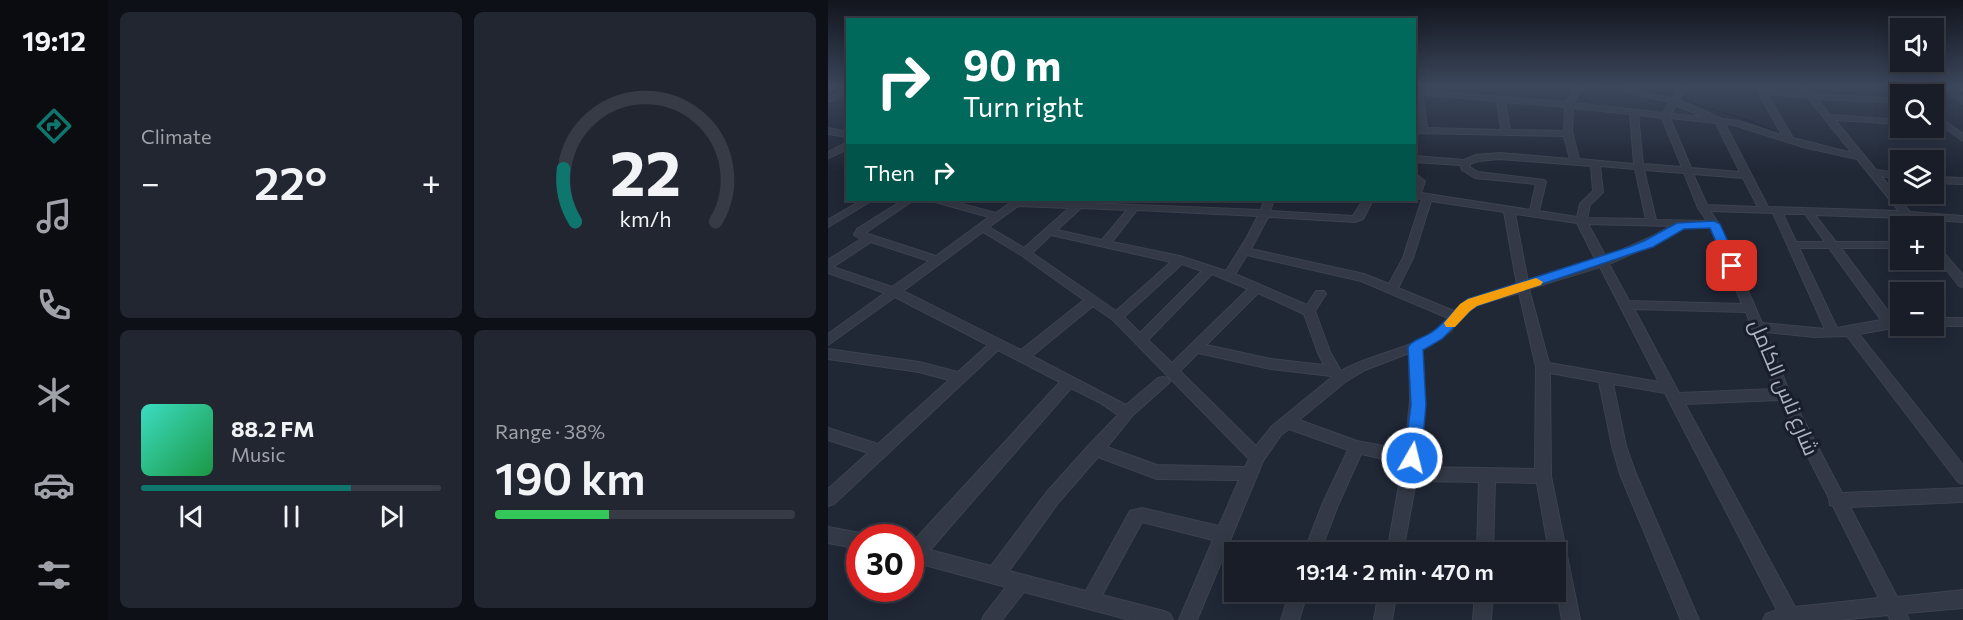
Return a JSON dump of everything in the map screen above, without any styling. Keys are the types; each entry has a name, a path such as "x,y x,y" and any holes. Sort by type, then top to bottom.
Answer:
{"street":[{"path":"1417,115 1417,132 1568,134"},
{"path":"1503,115 1506,133"},
{"path":"1568,115 1568,134 1575,162"},
{"path":"1634,115 1639,167 1652,224"},
{"path":"1652,115 1735,123 1859,157"},
{"path":"1705,115 1719,121 1765,211"},
{"path":"1775,115 1789,139"},
{"name":"شارع ناس الكامل","path":"1665,117 1703,208 1714,224 1750,308 1783,394 1896,614"},
{"path":"1828,117 1890,121"},
{"path":"1828,117 1905,214"},
{"path":"1946,125 1963,126"},
{"path":"1946,125 1963,138"},
{"path":"828,131 846,135"},
{"path":"829,155 846,146"},
{"path":"829,155 846,159"},
{"path":"1416,159 1465,163 1485,156 1522,157 1747,175"},
{"path":"1522,157 1522,180"},
{"path":"1465,163 1465,168 1475,175 1538,181 1542,184 1534,213"},
{"path":"1595,164 1598,192 1585,204 1581,221 1628,305 1790,616"},
{"path":"1871,172 1890,175"},
{"path":"1392,290 1408,258 1419,196 1420,181 1416,178"},
{"path":"1944,180 1963,181"},
{"path":"1419,196 1581,221 1714,224"},
{"path":"828,224 866,201"},
{"path":"907,201 858,233 869,239 939,260"},
{"path":"942,201 999,217"},
{"path":"828,340 1019,201 1082,203 1134,208 1195,204 1264,214 1355,219 1359,217 1367,201"},
{"path":"1228,276 1245,251 1269,201"},
{"path":"1025,253 1082,203"},
{"path":"1106,243 1134,208"},
{"path":"1703,208 1809,213 1905,214 1963,219"},
{"path":"1509,210 1523,287 1543,367 1543,476 1571,620"},
{"path":"1777,212 1833,332"},
{"path":"1809,213 1832,246 1890,317"},
{"path":"1188,620 1257,457 1271,438 1337,374 1415,347 1437,336 1455,316 1473,303 1648,244 1681,225"},
{"path":"983,228 1025,253 1117,317 1142,340 1168,376 1257,457"},
{"path":"1050,232 1180,260 1210,269 1309,311 1324,353 1337,374"},
{"path":"828,267 869,239"},
{"path":"1794,245 1890,245"},
{"path":"1245,251 1357,276 1455,316"},
{"path":"1117,317 1180,260"},
{"path":"1944,260 1963,283"},
{"path":"828,267 894,292 1104,398 1126,413"},
{"path":"1142,340 1210,269"},
{"path":"995,575 1041,512 1126,413 1168,376 1256,288"},
{"path":"1309,311 1320,294"},
{"path":"1023,356 1092,300"},
{"path":"1628,305 1750,308"},
{"path":"1944,322 1963,322"},
{"path":"1758,327 1811,333 1890,324"},
{"path":"1850,330 1963,477"},
{"path":"828,499 998,343"},
{"path":"1397,542 1412,458 1418,405 1415,347"},
{"path":"1197,348 1264,363 1337,374"},
{"path":"828,354 919,367 962,378"},
{"path":"1543,367 1674,394 1783,394"},
{"path":"1605,378 1619,446 1628,474 1690,620"},
{"path":"924,541 1070,381"},
{"path":"1287,422 1357,447 1412,458"},
{"path":"828,434 882,451"},
{"path":"1316,542 1357,447"},
{"path":"1094,449 1157,472 1249,474"},
{"path":"1409,474 1543,476"},
{"path":"1485,542 1487,476"},
{"path":"1836,500 1963,495"},
{"path":"1090,600 1136,516 1142,515 1223,535"},
{"path":"828,535 846,539"},
{"path":"924,556 1164,620"},
{"path":"991,620 1021,581"},
{"path":"1772,620 1790,616 1896,614 1963,599"},
{"path":"1290,620 1296,602"},
{"path":"1383,620 1386,602"},
{"path":"1482,620 1483,602"}],"waterway":[{"path":"1731,115 1783,135"},
{"path":"1791,137 1806,141"}],"slow traffic":[{"path":"1451,323 1455,316 1473,303 1536,282"}],"route":[{"path":"1412,458 1417,424 1419,382 1415,347 1437,336 1465,307 1633,250 1681,225 1714,224 1732,266"}]}
